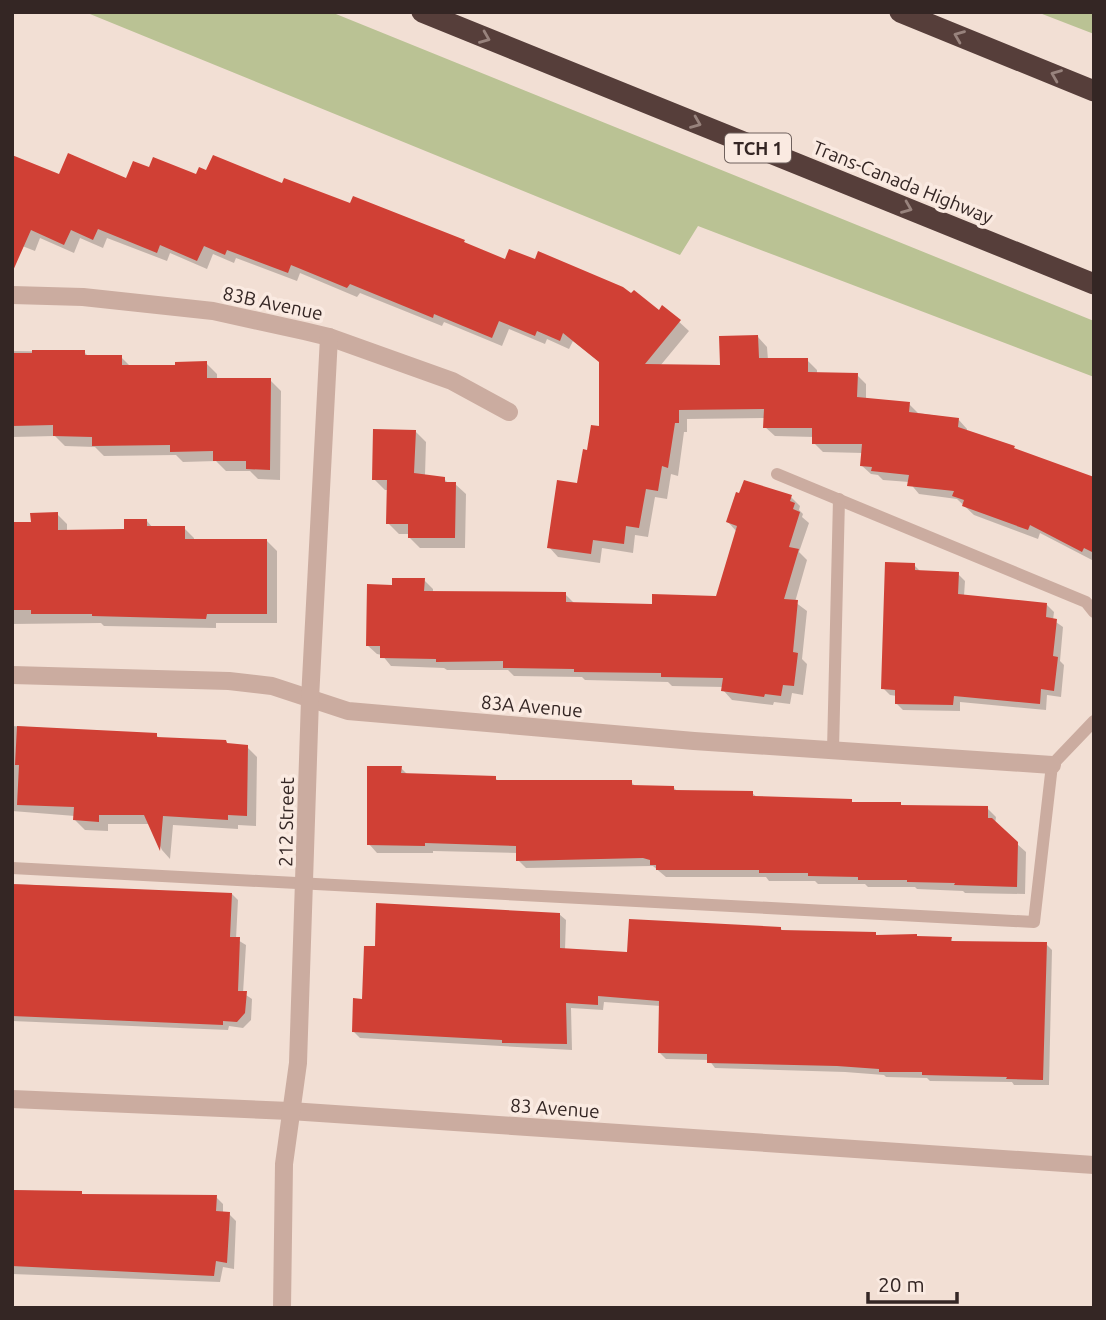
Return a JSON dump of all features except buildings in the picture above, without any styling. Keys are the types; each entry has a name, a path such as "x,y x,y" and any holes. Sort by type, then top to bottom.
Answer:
{"highway":[{"name":"Trans-Canada Highway","path":"422,12 1094,284"},
{"path":"900,12 1094,91"}],"street":[{"name":"83B Avenue","path":"12,295 83,297 213,312 328,337 452,381 509,412"},
{"name":"212 Street","path":"282,1308 284,1164 298,1063 310,699 328,337"},
{"name":"83A Avenue","path":"12,676 229,681 272,685 348,711 694,741 1052,765"},
{"name":"83 Avenue","path":"12,1099 290,1111 1094,1165"}],"lane":[{"path":"777,474 1086,602 1094,612"},
{"path":"833,750 839,499"},
{"path":"12,868 1034,922 1052,765 1094,721"}],"green space":[{"path":"85,12 331,12 1094,321 1094,377 698,226 680,255"},
{"path":"1037,12 1094,12 1094,34"}]}
